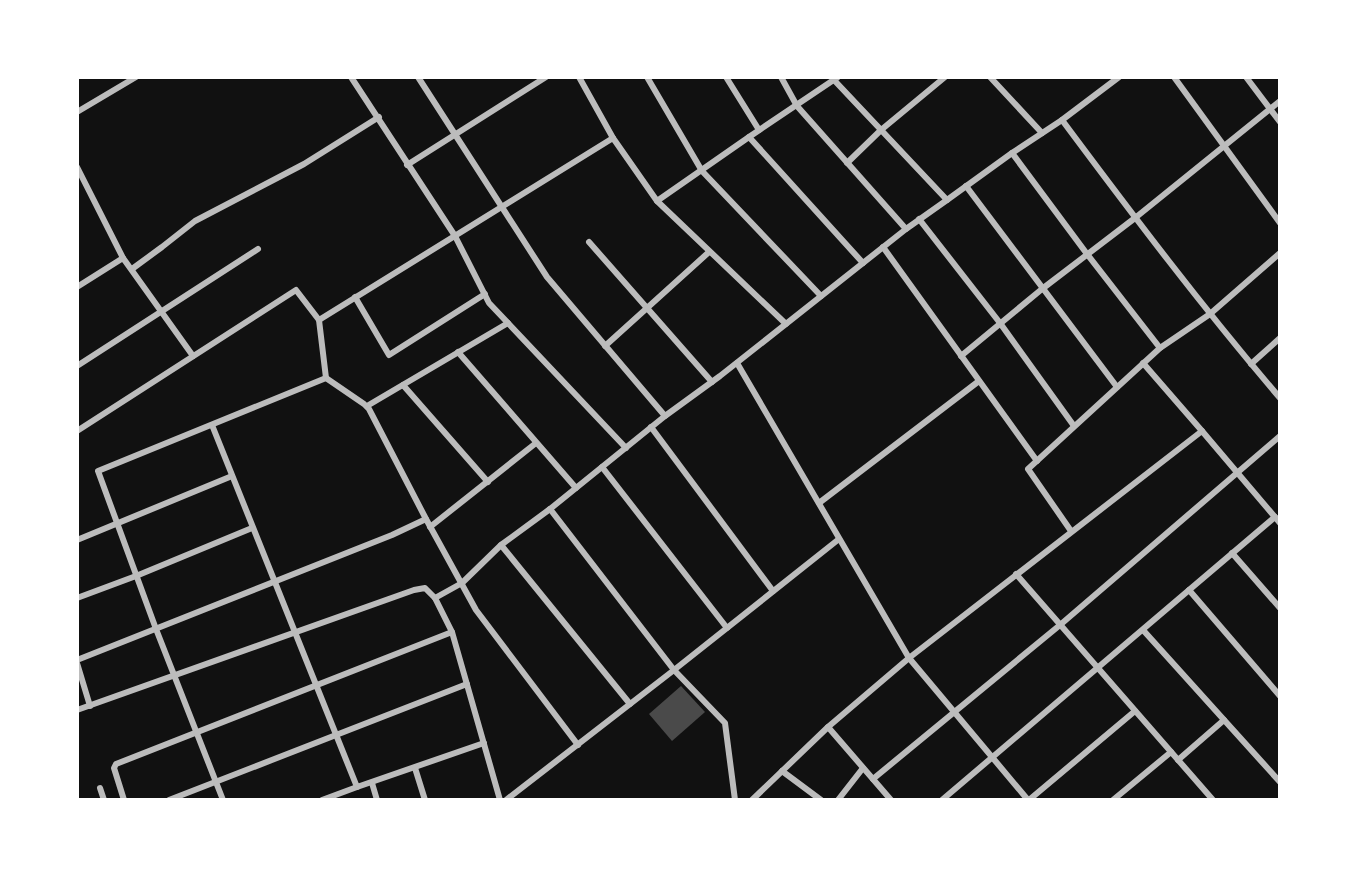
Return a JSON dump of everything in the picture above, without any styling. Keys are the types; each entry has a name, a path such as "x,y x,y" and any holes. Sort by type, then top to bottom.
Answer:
{"street":[{"path":"77,112 136,77"},
{"path":"351,77 455,236 489,303 626,447"},
{"path":"418,77 547,277 665,416"},
{"path":"407,165 546,77"},
{"path":"579,77 613,138 657,201 786,324"},
{"path":"647,77 702,171 821,296"},
{"path":"726,77 759,130"},
{"path":"781,77 797,106 906,229"},
{"path":"847,163 881,130 945,77"},
{"path":"990,77 1042,133"},
{"path":"435,598 462,583 502,545 919,219 1119,77"},
{"path":"1174,77 1280,223"},
{"path":"1246,77 1280,122"},
{"path":"657,201 836,78 947,200"},
{"path":"961,356 1280,102"},
{"path":"132,269 195,221 304,164 379,117"},
{"path":"1062,120 1210,314 1280,398"},
{"path":"749,137 863,263"},
{"path":"318,320 613,138"},
{"path":"1012,153 1160,348"},
{"path":"77,167 123,258 193,356"},
{"path":"966,186 1117,387"},
{"path":"919,219 1000,323 1074,426"},
{"path":"589,242 712,382"},
{"path":"883,247 1037,461"},
{"path":"77,366 258,249"},
{"path":"605,346 709,252"},
{"path":"1071,531 1028,469 1160,348 1210,314 1280,253"},
{"path":"77,288 123,258"},
{"path":"77,431 296,290 318,320 326,378 367,406 476,610 578,745"},
{"path":"355,298 389,355 485,294"},
{"path":"367,406 508,323"},
{"path":"1251,363 1280,338"},
{"path":"458,352 576,488"},
{"path":"737,363 909,658 1028,800 1135,711"},
{"path":"942,800 1232,553 1277,520 1143,363"},
{"path":"223,800 98,471 326,378"},
{"path":"818,503 979,381"},
{"path":"402,385 488,482"},
{"path":"212,425 357,786"},
{"path":"651,427 773,592"},
{"path":"752,800 828,727 909,658 1202,430"},
{"path":"873,779 1060,625 1280,436"},
{"path":"430,527 536,443"},
{"path":"603,467 727,628"},
{"path":"77,540 232,476"},
{"path":"550,509 674,670 724,723 735,800"},
{"path":"90,706 77,661 426,519"},
{"path":"77,598 252,528"},
{"path":"506,800 839,539"},
{"path":"502,545 630,704"},
{"path":"1232,553 1280,608"},
{"path":"1016,574 1213,800"},
{"path":"77,709 425,588 435,598 452,632 500,800"},
{"path":"1189,590 1280,696"},
{"path":"1143,630 1280,782"},
{"path":"124,800 114,765 452,632"},
{"path":"169,800 467,684"},
{"path":"1178,760 1224,720"},
{"path":"828,727 891,800"},
{"path":"322,800 484,743"},
{"path":"1113,800 1171,752"},
{"path":"415,768 425,800"},
{"path":"838,800 863,768"},
{"path":"782,771 821,800"},
{"path":"372,783 377,800"},
{"path":"100,788 104,800"}],"building":[{"path":"681,686 705,712 672,741 649,714"}]}
